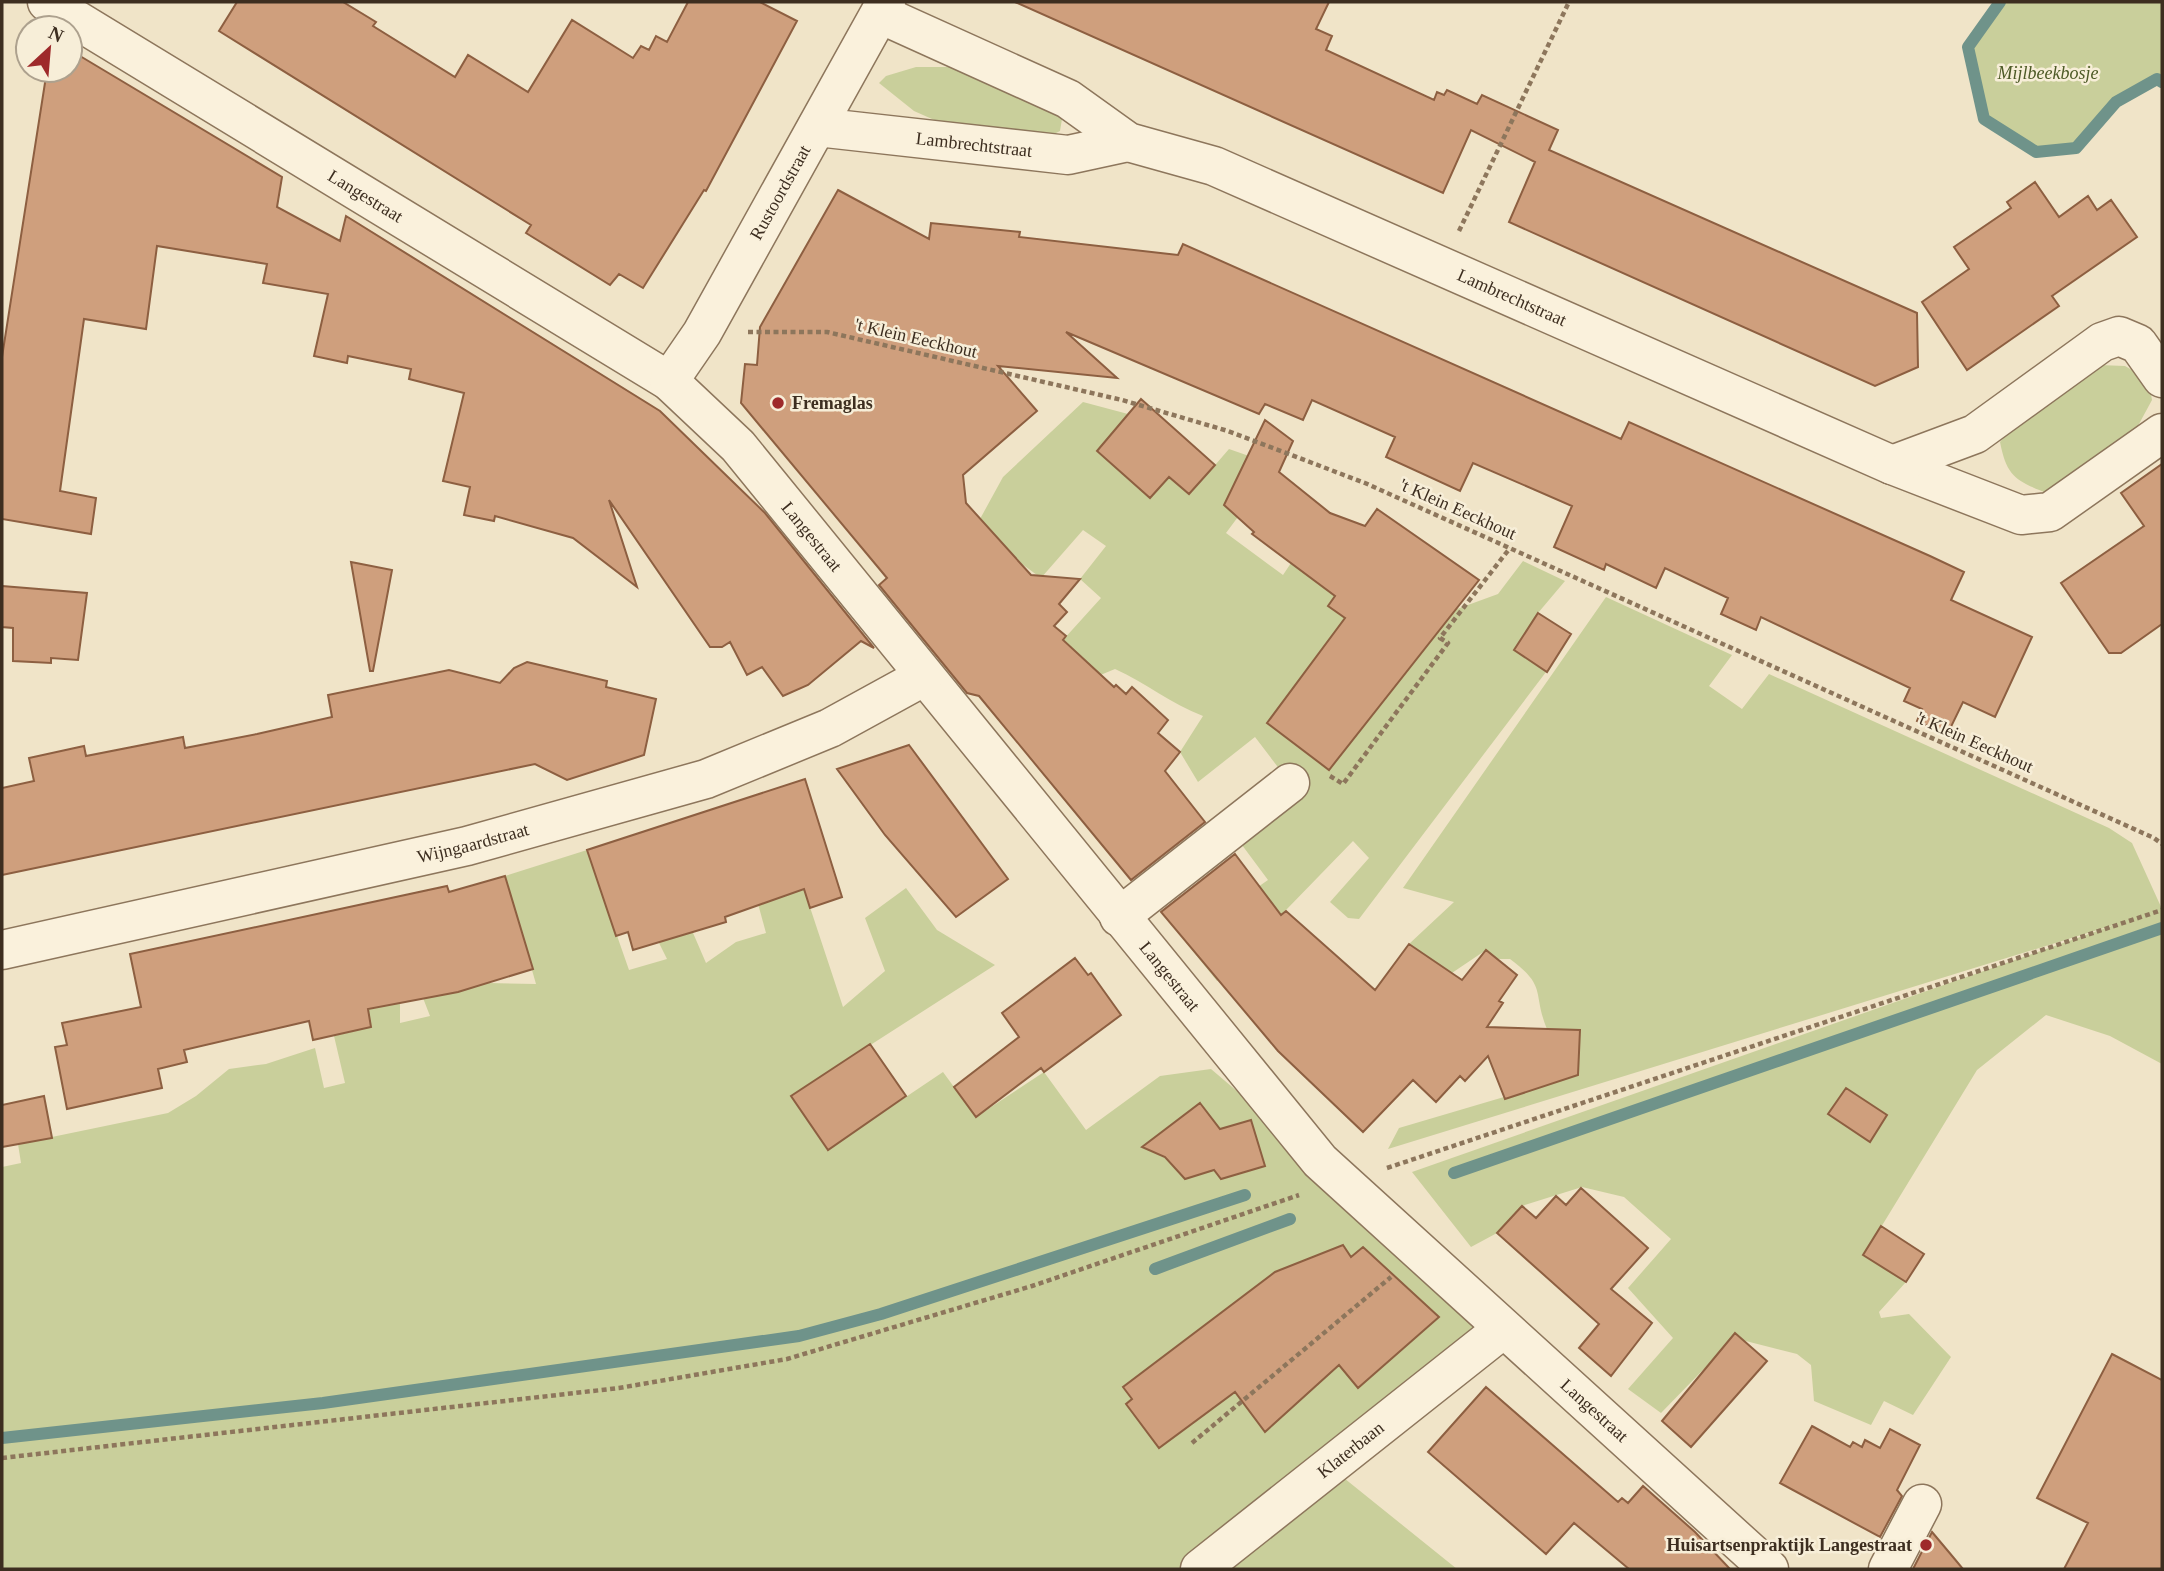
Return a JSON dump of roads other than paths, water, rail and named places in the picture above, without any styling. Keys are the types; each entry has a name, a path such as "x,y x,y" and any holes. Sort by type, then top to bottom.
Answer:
{"street":[{"name":"Langestraat","path":"47,2 669,382 738,446 923,677 1320,1161 1769,1569"},
{"name":"Rustoordstraat","path":"669,382 702,332 883,8"},
{"name":"Lambrechtstraat","path":"883,8 1068,99 1128,142 1214,166 1892,465 2021,515 2050,512 2162,433"},
{"name":"Lambrechtstraat","path":"817,127 1069,155 1128,142"},
{"path":"1892,465 1975,434 2102,342 2119,336 2138,344 2162,378"},
{"name":"Wijngaardstraat","path":"2,950 467,846 706,779 830,728 923,677"},
{"path":"1119,917 1290,783"},
{"name":"Klaterbaan","path":"1200,1569 1503,1329"},
{"path":"1888,1569 1922,1504"}],"waterway":[{"path":"2000,2 1968,47 1984,119 2036,152 2076,148 2116,102 2157,79 2162,82"},
{"path":"1454,1173 2162,928"},
{"path":"2,1438 323,1403 799,1336 881,1314 1245,1195"},
{"path":"1155,1269 1290,1219"}],"place":[{"name":"Fremaglas","path":"778,403"},
{"name":"Huisartsenpraktijk Langestraat","path":"1926,1545"}],"park label":[{"name":"Mijlbeekbosje","path":"2048,73"}]}
